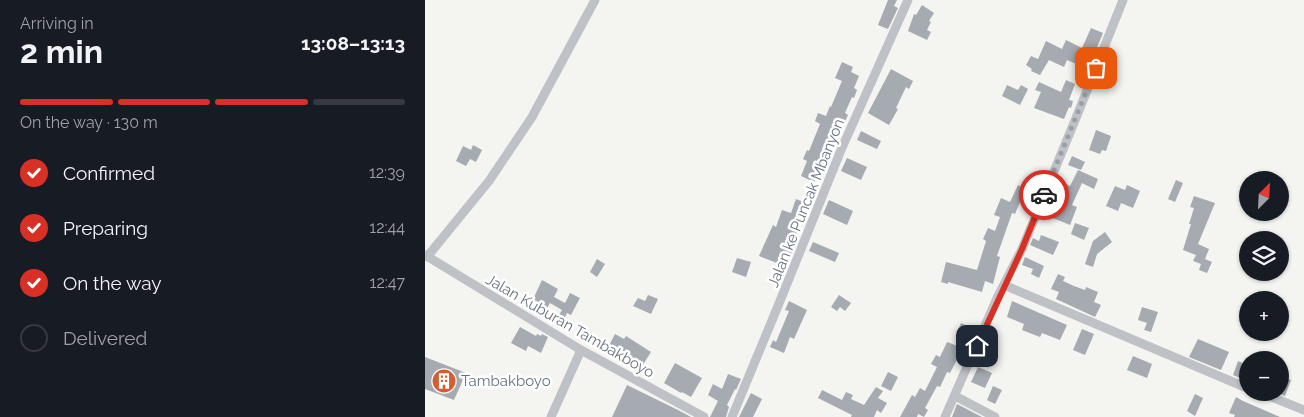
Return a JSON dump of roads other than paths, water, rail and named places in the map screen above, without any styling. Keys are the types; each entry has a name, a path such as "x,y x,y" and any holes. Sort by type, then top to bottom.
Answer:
{"street":[{"path":"426,256 489,181 533,117 595,0"},
{"name":"Jalan ke Puncak Mbanyon","path":"732,417 779,306 841,150 908,0"},
{"path":"945,417 1022,249 1123,0"},
{"name":"Jalan Kuburan Tambakboyo","path":"426,256 581,350 703,417"},
{"path":"1004,285 1239,385"},
{"path":"551,417 581,350"},
{"path":"955,396 995,417"},
{"path":"1282,401 1304,410"}],"place":[{"name":"Tambakboyo","path":"444,381"}]}
